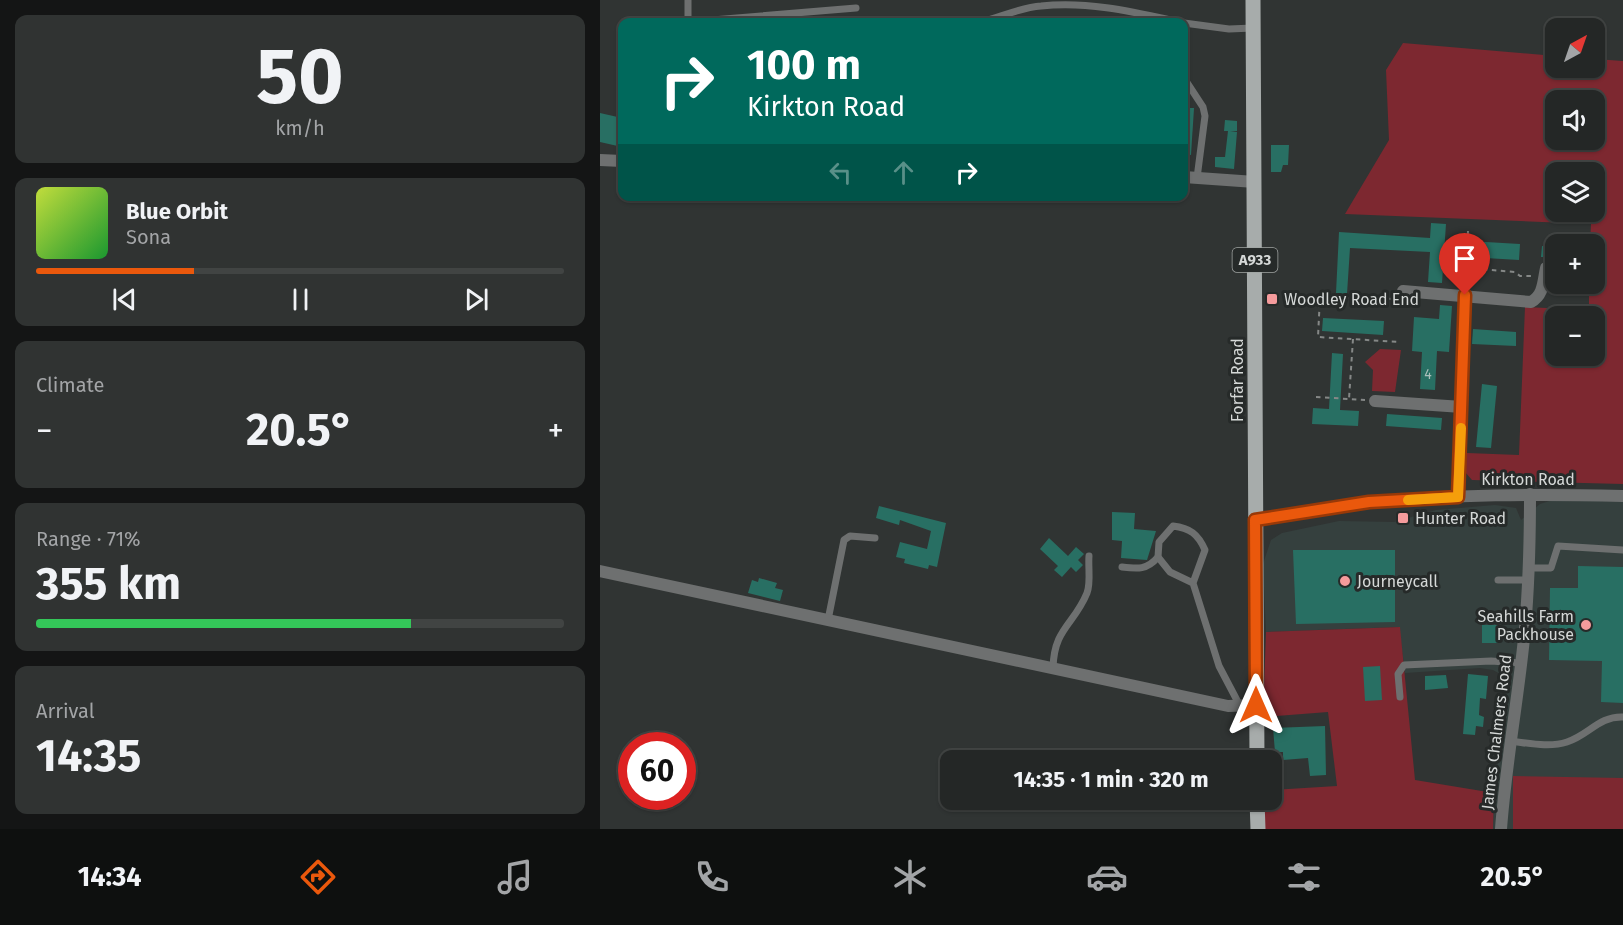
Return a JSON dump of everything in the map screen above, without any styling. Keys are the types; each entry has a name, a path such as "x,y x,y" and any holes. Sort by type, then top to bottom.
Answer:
{"main road":[{"name":"Forfar Road","path":"1253,0 1255,520 1248,706 1255,750"},
{"path":"1257,810 1258,829"}],"street":[{"path":"600,160 618,161"},
{"path":"1188,177 1255,182"},
{"path":"1403,295 1464,295 1531,302 1538,298 1542,291 1545,272"},
{"path":"1458,497 1464,295"},
{"path":"1376,401 1462,407"},
{"name":"Kirkton Road","path":"1255,520 1369,502 1530,494 1623,496"},
{"name":"James Chalmers Road","path":"1501,829 1528,574 1530,494"},
{"path":"600,571 1228,706 1248,706"}],"lane":[{"path":"688,0 688,18"},
{"path":"996,18 1039,6 1080,5 1118,8 1157,18"},
{"path":"736,18 856,8"},
{"path":"1188,24 1229,29 1253,28"},
{"path":"1188,84 1203,107 1205,116 1197,178"},
{"path":"1122,567 1143,569 1152,565 1158,557 1159,542 1173,526 1187,528 1199,537 1205,550 1193,583 1219,666 1248,706"},
{"path":"828,620 843,540 850,536 876,538"},
{"path":"1498,580 1551,568 1558,546 1623,550"},
{"path":"1053,668 1053,648 1059,634 1088,592 1089,556"},
{"path":"1158,557 1170,572 1193,583"},
{"path":"1400,697 1398,674 1404,665 1491,661 1520,663"},
{"path":"1510,741 1558,745 1578,737 1604,719 1623,717"}],"path":[{"path":"1464,295 1468,231"},
{"path":"1466,268 1544,277"},
{"path":"1400,342 1318,337 1320,296 1403,295"},
{"path":"1349,399 1353,339"},
{"path":"1316,397 1376,401"}],"shaded area":[{"path":"1403,43 1545,55 1545,78 1605,78 1605,60 1623,61 1623,484 1472,480 1465,472 1467,453 1519,455 1525,307 1545,308 1545,366 1605,366 1605,306 1589,306 1589,294 1605,294 1605,234 1590,234 1591,224 1345,214 1389,140 1386,70"},
{"path":"1380,349 1401,350 1395,392 1372,391 1373,370 1365,362"},
{"path":"1556,499 1623,502 1623,829 1493,829 1494,793 1507,687 1504,676 1493,670 1480,668 1405,673 1399,627 1266,632 1263,564 1271,540 1282,533 1339,521 1394,522 1436,510 1495,505 1516,508 1521,520 1540,504"},
{"path":"1400,627 1415,780 1494,793 1493,829 1265,829 1265,810 1282,810 1282,789 1337,786 1328,712 1263,717 1266,632"},
{"path":"1513,776 1623,778 1623,829 1513,829"}],"building":[{"path":"1188,108 1194,108 1191,155 1188,155"},
{"path":"600,113 618,117 618,146 600,142"},
{"path":"1225,120 1237,121 1237,131 1230,131 1237,132 1234,169 1215,167 1215,157 1225,157 1228,131 1224,131"},
{"path":"1271,145 1289,145 1288,165 1283,165 1281,172 1271,172"},
{"path":"1431,223 1446,224 1442,283 1428,282 1430,252 1350,248 1347,294 1336,293 1339,232 1430,238"},
{"path":"1469,241 1520,244 1519,260 1468,257"},
{"path":"1542,246 1545,246 1545,257 1541,257"},
{"path":"1440,305 1452,306 1449,352 1437,351 1435,390 1420,389 1422,352 1412,351 1414,317 1439,319"},
{"path":"1323,318 1384,321 1383,335 1322,331"},
{"path":"1473,329 1516,332 1516,346 1472,344"},
{"path":"1332,353 1343,354 1340,410 1359,411 1358,426 1312,424 1313,408 1329,409"},
{"path":"1482,384 1497,386 1491,448 1476,447"},
{"path":"1387,414 1442,418 1441,430 1386,426"},
{"path":"879,506 946,523 937,567 929,565 928,569 904,563 905,559 896,557 900,542 927,549 931,531 900,520 899,525 876,518"},
{"path":"1112,512 1135,513 1134,529 1156,531 1147,560 1121,558 1122,541 1112,540"},
{"path":"1049,538 1068,556 1076,547 1084,554 1078,560 1083,565 1076,572 1071,567 1062,577 1054,570 1058,566 1040,549"},
{"name":"Journeycall","path":"1293,550 1395,550 1395,622 1296,624"},
{"name":"Seahills Farm Packhouse","path":"1578,566 1623,567 1623,703 1601,702 1602,661 1549,660 1550,588 1578,588"},
{"path":"759,578 777,583 775,588 783,590 780,601 748,593 752,580 758,582"},
{"path":"1482,625 1498,625 1499,643 1482,643"},
{"path":"1380,666 1382,700 1365,701 1363,667"},
{"path":"1468,674 1488,676 1486,699 1480,698 1479,715 1484,717 1483,727 1476,726 1475,735 1463,734"},
{"path":"1446,675 1448,688 1425,690 1425,676"},
{"path":"1325,726 1326,775 1310,776 1308,758 1283,760 1282,750 1275,750 1273,728"}],"slow traffic":[{"path":"1408,500 1458,497 1461,428"}],"place":[{"name":"Woodley Road End","path":"1272,299"},
{"name":"Hunter Road","path":"1403,518"},
{"name":"Journeycall","path":"1345,581"},
{"name":"Seahills Farm Packhouse","path":"1586,625"}],"route":[{"path":"1256,705 1255,520 1369,502 1458,497 1465,295"}]}
